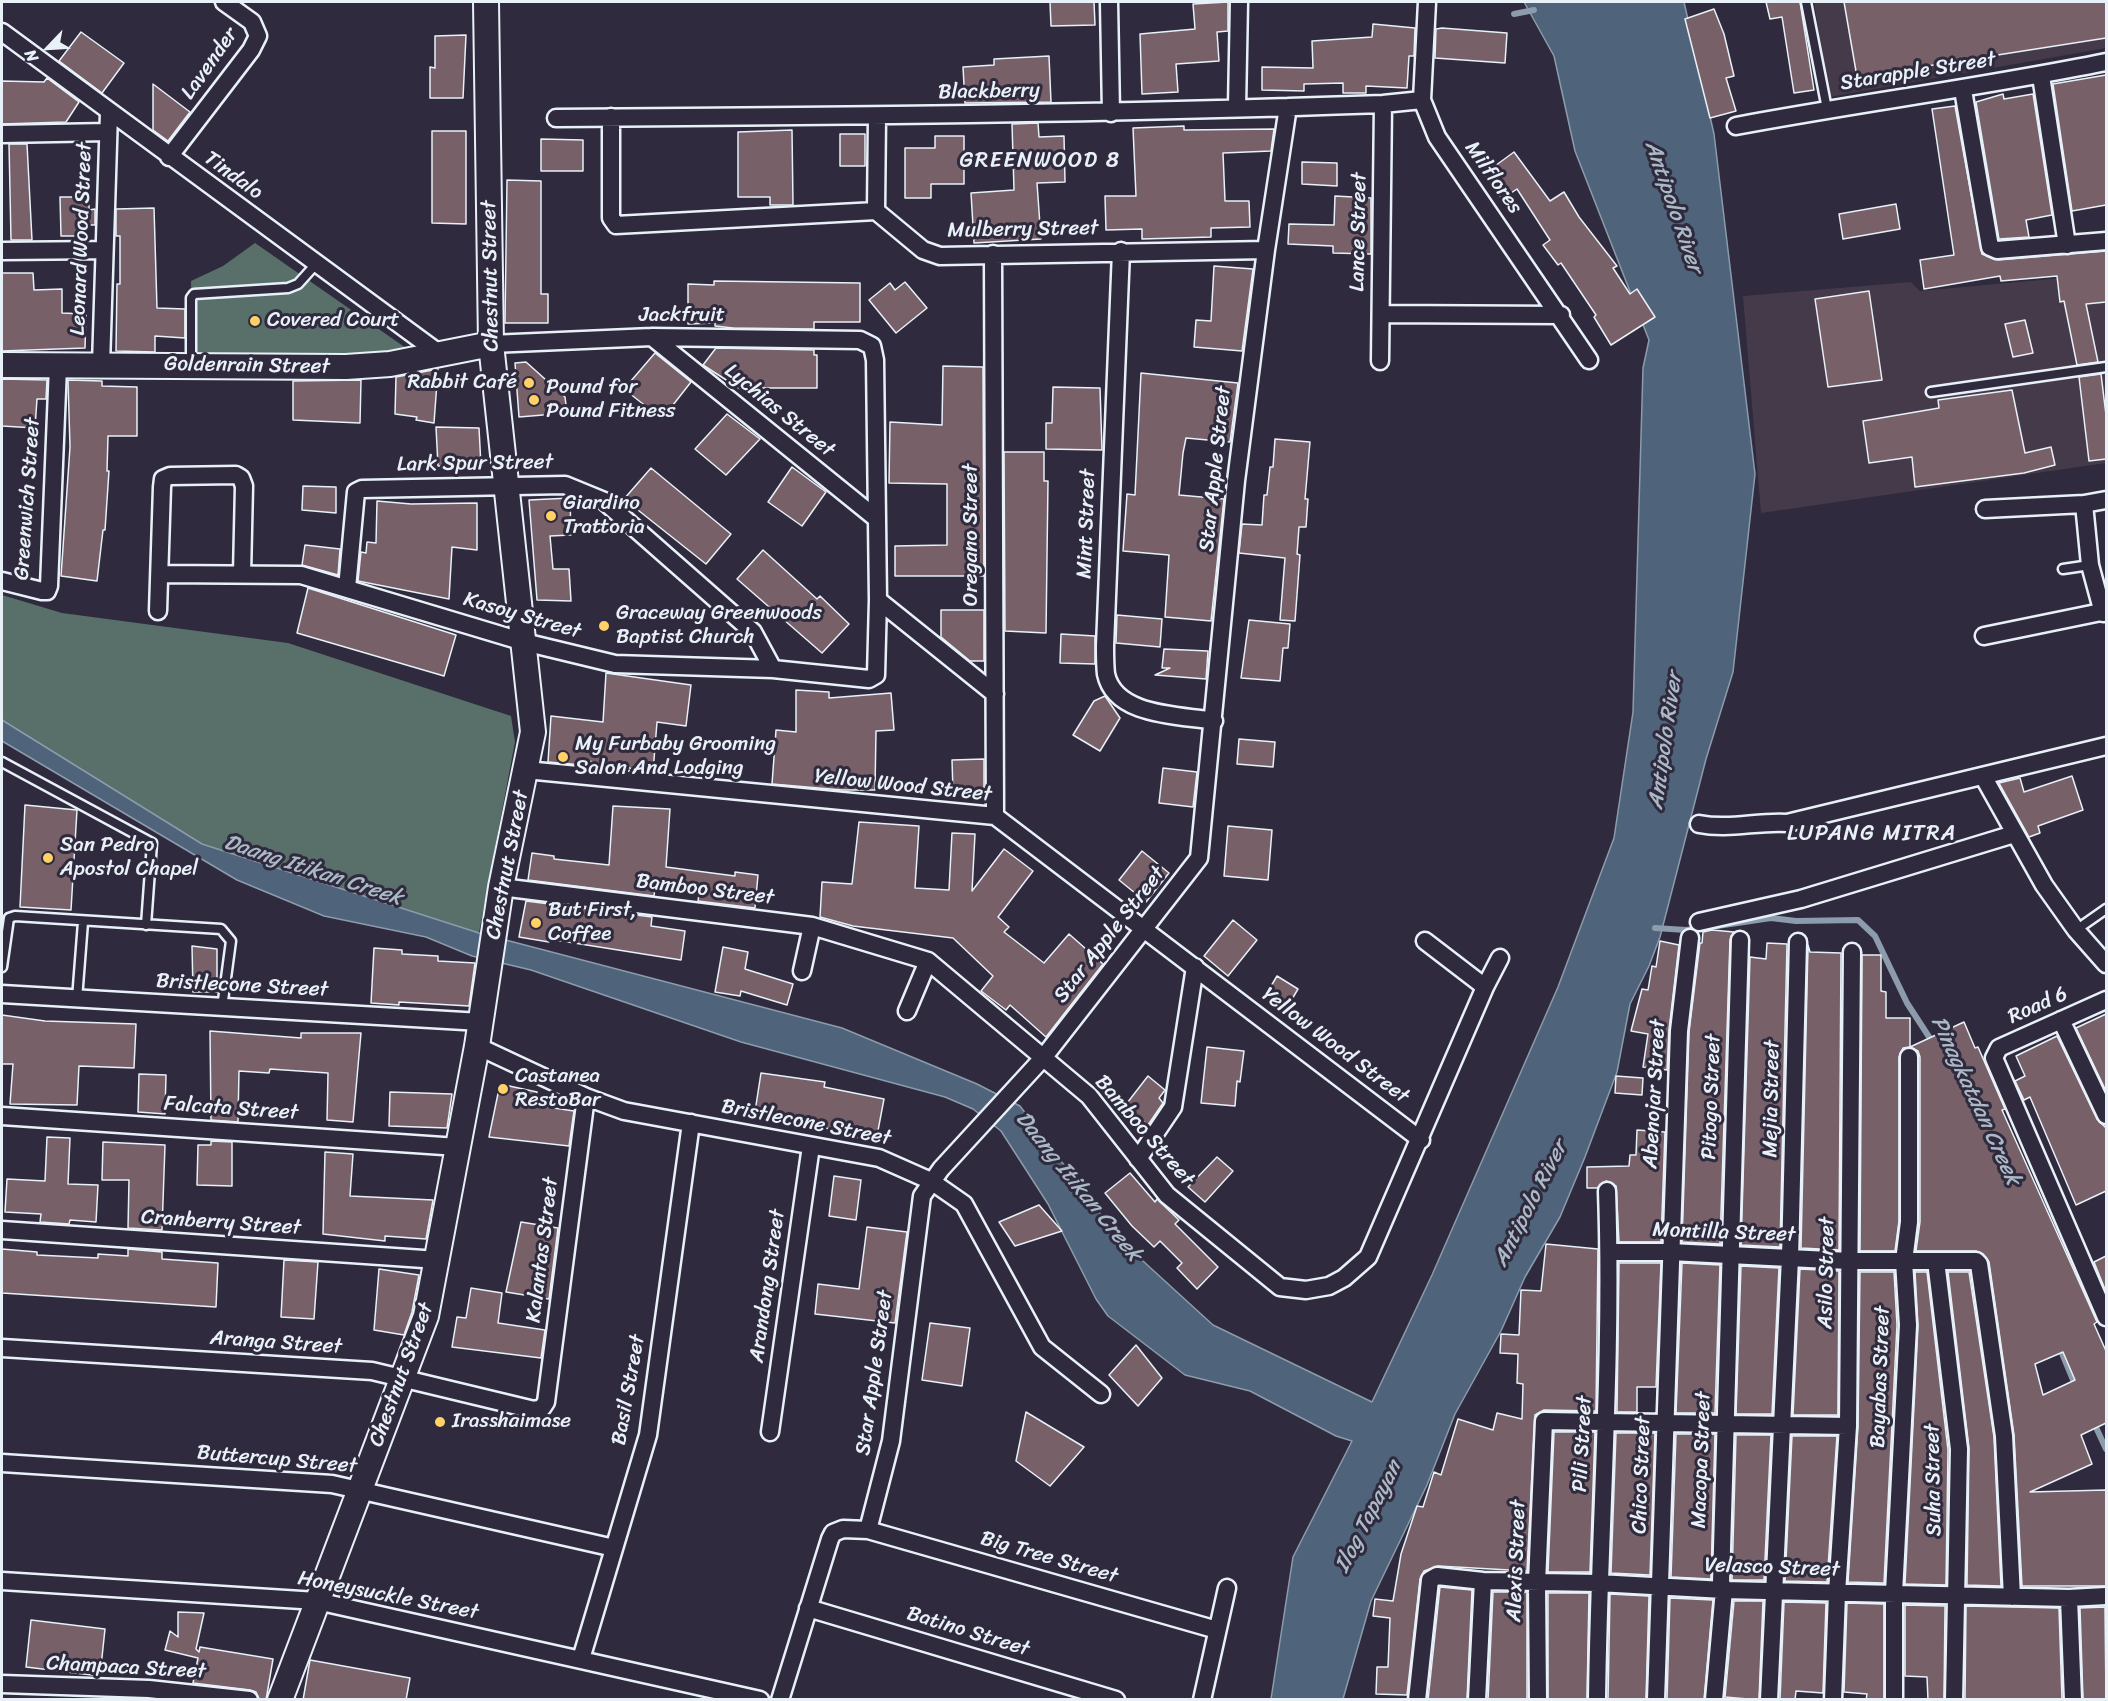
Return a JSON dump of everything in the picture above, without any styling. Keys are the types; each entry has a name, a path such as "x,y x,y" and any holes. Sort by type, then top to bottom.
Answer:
{"street":[{"name":"Lavender","path":"169,157 258,36 252,22 224,2"},
{"name":"Chestnut Street","path":"280,1700 426,1316 477,1046 501,887 533,732 504,488 491,344 486,2"},
{"path":"1109,2 1111,113"},
{"path":"1237,107 1239,2"},
{"name":"Milflores","path":"1427,2 1422,100 1437,137 1561,315 1589,360"},
{"name":"Tindalo","path":"2,32 109,113 440,354"},
{"name":"Starapple Street","path":"1736,126 1827,109 1964,90 2106,62"},
{"path":"2041,76 2067,244"},
{"path":"1964,90 1990,248 1997,250 2106,242"},
{"name":"Blackberry","path":"556,118 877,117 1111,113 1237,107 1383,104 1422,100"},
{"name":"Lance Street","path":"1380,361 1383,104"},
{"name":"Star Apple Street","path":"868,1530 891,1441 922,1196 936,1175 1011,1090 1043,1058 1199,858 1236,482 1266,250 1288,107"},
{"name":"Leonard Wood Street","path":"101,365 109,113"},
{"path":"611,117 611,218 616,225 876,211 877,117"},
{"path":"2,134 108,132"},
{"name":"Mulberry Street","path":"876,211 923,250 940,256 1266,250"},
{"path":"2,251 104,250"},
{"name":"Mint Street","path":"1121,251 1105,646 1106,676 1116,694 1135,707 1214,721"},
{"name":"Oregano Street","path":"993,254 995,816"},
{"path":"1381,314 1561,315"},
{"name":"Jackfruit","path":"491,344 652,337 860,340 872,346 875,360 877,519"},
{"name":"Lychias Street","path":"652,337 877,519"},
{"name":"Goldenrain Street","path":"2,365 346,367 390,364 491,344"},
{"name":"Greenwich Street","path":"2,581 42,591 46,591 49,586 58,366"},
{"path":"159,611 163,479 170,476 236,476 241,478 244,486 242,574"},
{"name":"Lark Spur Street","path":"347,588 356,492 362,489 565,485 604,501 753,632 773,669"},
{"path":"1985,509 2084,504 2106,500"},
{"path":"1984,636 2105,612 2090,566 2084,504"},
{"path":"877,519 878,600 995,694"},
{"name":"Kasoy Street","path":"160,574 301,575 524,642 615,664 773,669 869,679 876,675 878,600"},
{"path":"1700,824 1717,827 1764,821 1787,823 2106,746"},
{"name":"Yellow Wood Street","path":"526,770 995,816 1420,1140"},
{"path":"1983,776 2044,885 2076,930 2106,964"},
{"path":"1699,922 1801,899 2014,834"},
{"name":"Bamboo Street","path":"501,887 812,926 928,961 1089,1096 1167,1195 1204,1228 1280,1287 1306,1290 1329,1286 1344,1278 1368,1257 1485,987 1500,958"},
{"path":"802,971 812,926"},
{"name":"Abenojar Street","path":"1670,1252 1679,1031 1690,938"},
{"name":"Pitogo Street","path":"1731,1256 1740,940"},
{"path":"1425,941 1485,987"},
{"name":"Mejia Street","path":"1790,1258 1798,942"},
{"name":"Asilo Street","path":"1833,1700 1837,1593 1848,1426 1852,952"},
{"path":"907,1011 928,961"},
{"path":"1138,1159 1173,1107 1195,967"},
{"name":"Bristlecone Street","path":"2,994 481,1022"},
{"name":"Road 6","path":"2105,1308 1994,1058 1999,1048 2106,1000"},
{"path":"2061,1020 2106,1114"},
{"name":"Bristlecone Street","path":"477,1046 586,1097 624,1111 879,1158 936,1175 964,1204 1042,1347 1101,1394"},
{"name":"Bayabas Street","path":"1894,1700 1894,1593 1908,1325 1904,1261 1909,1222 1909,1057"},
{"name":"Kalantas Street","path":"542,1408 546,1401 586,1097"},
{"name":"Falcata Street","path":"2,1116 458,1147"},
{"name":"Basil Street","path":"581,1659 648,1435 691,1123"},
{"name":"Arandong Street","path":"770,1432 811,1146"},
{"name":"Pili Street","path":"1597,1700 1598,1583 1607,1420 1609,1252 1607,1191"},
{"name":"Cranberry Street","path":"2,1230 438,1260"},
{"name":"Montilla Street","path":"1609,1252 1670,1252 1849,1261 1971,1259 1979,1264 2004,1436 2012,1597"},
{"name":"Chico Street","path":"1656,1700 1667,1422 1670,1252"},
{"name":"Macopa Street","path":"1714,1700 1722,1636 1724,1590 1721,1582 1731,1256"},
{"path":"1769,1700 1790,1258"},
{"name":"Suha Street","path":"1936,1261 1959,1449 1954,1700"},
{"name":"Aranga Street","path":"2,1348 372,1371 534,1410 542,1408"},
{"name":"Alexis Street","path":"1538,1700 1537,1583 1543,1423 1548,1419 1607,1420"},
{"path":"1607,1420 1848,1426"},
{"name":"Buttercup Street","path":"2,1463 332,1484 614,1548"},
{"path":"780,1700 833,1533 843,1529 868,1530"},
{"name":"Big Tree Street","path":"868,1530 1217,1630"},
{"name":"Velasco Street","path":"1417,1700 1430,1581 1437,1576 1483,1581 1598,1583 1724,1590 2069,1598 2106,1596"},
{"name":"Honeysuckle Street","path":"2,1581 317,1601 581,1659 697,1693 759,1700"},
{"path":"1477,1700 1483,1581"},
{"path":"1202,1700 1227,1588"},
{"path":"2069,1598 2073,1700"},
{"name":"Batino Street","path":"808,1608 1116,1700"},
{"name":"Champaca Street","path":"2,1684 249,1700"}],"lane":[{"path":"1806,2 1827,109"},
{"path":"191,365 191,298 194,294 288,288 298,284 316,264"},
{"path":"1930,392 2106,368"},
{"path":"2063,569 2090,566"},
{"path":"2,762 152,843 146,925"},
{"path":"2076,930 2106,909"},
{"path":"2,967 9,918 221,930 228,934 231,941 222,1008"},
{"path":"77,1000 83,922"}],"shaded area":[{"path":"1814,2 2106,2 2106,48 1829,97"},
{"path":"2106,274 2106,463 1761,513 1743,296 1911,282 1920,291"}],"green space":[{"path":"255,243 406,348 343,360 192,362 191,281 223,266"},
{"path":"2,595 62,613 288,643 511,716 515,742 479,933 202,844 2,720"}],"water":[{"path":"1524,2 1684,2 1714,134 1755,474 1733,672 1706,759 1660,937 1649,966 1630,1004 1617,1072 1560,1217 1525,1277 1501,1331 1455,1414 1427,1485 1371,1601 1343,1699 1271,1699 1293,1557 1352,1441 1336,1436 1250,1391 1185,1375 1108,1316 1096,1299 1048,1204 1001,1131 973,1109 945,1097 741,1042 531,970 472,956 426,937 324,916 237,880 2,741 2,720 202,844 479,933 842,1028 977,1084 1020,1106 1120,1240 1213,1325 1372,1402 1432,1275 1558,987 1614,838 1633,712 1643,368 1649,340 1575,151 1554,56"}],"building":[{"path":"1050,2 1094,2 1095,25 1051,26"},
{"path":"1228,2 1228,31 1217,32 1219,61 1176,64 1178,92 1142,94 1140,34 1195,29 1193,4"},
{"path":"1766,2 1800,2 1814,90 1794,93 1782,17 1770,19"},
{"path":"1844,2 2106,2 2106,38 1857,77"},
{"path":"1714,9 1724,34 1734,76 1726,78 1736,111 1710,118 1685,19"},
{"path":"1373,24 1415,28 1414,56 1409,56 1407,88 1366,86 1366,93 1343,93 1343,83 1304,84 1304,91 1262,90 1262,67 1313,68 1312,41 1372,37"},
{"path":"1436,29 1507,33 1505,63 1435,58"},
{"path":"81,32 124,63 102,93 59,61"},
{"path":"466,35 463,98 430,98 430,67 435,68 435,36"},
{"path":"1049,56 1051,102 965,103 963,67 994,65 994,59"},
{"path":"2106,75 2106,205 2072,211 2053,84"},
{"path":"47,78 79,102 66,122 2,124 2,81 44,82"},
{"path":"153,84 190,112 168,141 153,130"},
{"path":"2003,94 2004,99 2033,94 2052,215 2026,220 2029,237 1999,239 1976,102"},
{"path":"1955,106 1982,254 1998,260 2106,251 2106,302 2086,304 2098,362 2077,365 2064,301 2060,302 2057,276 2001,281 2000,276 1924,289 1920,260 1954,255 1932,109"},
{"path":"1038,123 1039,137 1064,136 1065,182 1037,183 1041,239 974,243 971,193 1014,190 1012,124"},
{"path":"1184,126 1184,130 1274,129 1271,151 1223,153 1225,201 1249,201 1250,227 1211,228 1211,237 1142,239 1142,229 1106,230 1105,196 1136,196 1133,128"},
{"path":"792,130 793,205 770,205 770,197 738,197 738,132"},
{"path":"432,131 466,131 466,224 432,223"},
{"path":"840,134 865,134 865,166 840,166"},
{"path":"935,136 964,136 964,184 931,184 931,198 905,198 905,148 935,148"},
{"path":"541,139 583,140 583,171 541,171"},
{"path":"9,144 27,144 32,240 11,240"},
{"path":"1514,152 1550,201 1564,192 1579,217 1617,266 1613,268 1630,294 1637,289 1655,317 1611,345 1594,317 1596,315 1561,263 1558,265 1543,245 1550,240 1517,189 1502,199 1484,174"},
{"path":"1302,162 1337,163 1337,186 1302,184"},
{"path":"507,180 541,181 541,294 548,294 548,323 505,323"},
{"path":"1335,196 1371,198 1371,254 1333,253 1333,246 1288,244 1289,224 1334,225"},
{"path":"60,197 89,197 89,210 95,209 95,225 86,225 86,236 61,236"},
{"path":"1896,204 1900,229 1843,239 1839,214"},
{"path":"154,208 157,308 185,309 185,338 155,336 155,352 116,351 120,236 116,236 116,209"},
{"path":"1214,266 1253,269 1242,351 1194,347 1196,320 1211,321"},
{"path":"2,273 33,273 34,290 62,289 62,313 86,314 85,348 2,351"},
{"path":"714,281 860,283 860,322 814,322 814,329 733,328 715,326 715,323 688,324 688,284 714,285"},
{"path":"905,282 927,308 896,333 869,300 890,283 895,290"},
{"path":"1869,291 1882,380 1828,387 1815,299"},
{"path":"2025,320 2033,353 2013,357 2005,324"},
{"path":"716,348 814,350 814,355 817,355 817,388 751,388 751,396 703,365"},
{"path":"655,353 691,382 662,419 624,389"},
{"path":"526,362 565,397 567,413 519,417 515,363"},
{"path":"943,366 983,367 984,576 895,576 895,546 947,545 947,484 889,483 890,422 942,425"},
{"path":"438,369 434,423 416,420 417,417 395,414 396,377"},
{"path":"1141,373 1238,383 1230,442 1186,438 1183,453 1179,495 1224,499 1211,621 1165,617 1169,555 1123,551 1127,494 1135,495"},
{"path":"2101,374 2106,415 2106,459 2089,461 2079,377"},
{"path":"2,379 47,380 46,399 37,399 35,428 2,426"},
{"path":"68,380 102,381 102,386 137,387 137,436 108,436 107,471 109,471 105,530 103,530 97,581 61,576 70,447"},
{"path":"361,380 360,423 293,420 293,381"},
{"path":"1053,387 1100,388 1102,450 1046,449 1046,423 1052,423"},
{"path":"2012,390 2025,453 2051,447 2055,465 2024,473 1915,487 1912,457 1869,463 1863,421 1939,408 1938,400"},
{"path":"727,414 760,439 726,475 695,449"},
{"path":"436,427 479,428 481,466 438,466"},
{"path":"1275,439 1310,442 1305,499 1308,499 1306,527 1299,527 1297,554 1300,555 1295,621 1280,620 1285,558 1239,553 1242,524 1262,525 1264,495 1267,495 1270,467 1273,467"},
{"path":"1004,452 1044,452 1044,481 1048,481 1046,633 1005,631"},
{"path":"792,467 826,492 802,526 768,502"},
{"path":"651,468 731,534 706,564 624,499"},
{"path":"303,486 336,487 336,513 302,510"},
{"path":"570,498 571,535 550,536 553,569 569,569 571,601 537,600 529,500"},
{"path":"377,501 411,504 477,503 477,550 452,547 449,599 358,581 361,552 366,553 367,542 376,543"},
{"path":"305,545 340,549 338,575 302,565"},
{"path":"763,550 817,599 820,596 849,624 822,653 737,579"},
{"path":"308,588 456,635 444,676 297,633"},
{"path":"941,610 984,610 984,661 970,661 941,637"},
{"path":"1117,615 1162,619 1160,647 1116,643"},
{"path":"1249,620 1290,624 1288,648 1283,648 1280,681 1241,678"},
{"path":"1061,634 1095,636 1095,664 1060,663"},
{"path":"1164,649 1208,651 1206,679 1155,675 1170,668 1162,668"},
{"path":"606,673 691,685 686,726 657,722 653,772 582,760 582,765 548,762 551,716 603,722"},
{"path":"796,690 829,692 829,698 891,693 894,730 876,731 875,790 842,790 772,784 776,730 796,732"},
{"path":"1105,696 1120,718 1100,751 1073,735 1094,701"},
{"path":"1239,739 1275,742 1273,767 1237,764"},
{"path":"984,759 984,793 953,793 952,760"},
{"path":"1163,768 1197,772 1193,807 1159,803"},
{"path":"2072,776 2083,810 2038,826 2040,833 2029,837 1999,783 2020,778 2024,792"},
{"name":"San Pedro Apostol Chapel","path":"25,805 77,810 71,910 20,907"},
{"path":"613,806 670,809 666,867 735,876 735,872 758,875 755,908 698,901 699,894 655,889 654,896 528,880 532,853 554,856 554,859 609,865"},
{"path":"859,822 919,826 915,888 949,890 952,833 975,834 972,891 1004,849 1033,871 998,917 1009,927 1004,932 1044,963 1069,934 1103,964 1046,1037 1010,1005 1006,1010 981,991 993,976 953,938 853,926 820,917 822,882 852,884"},
{"path":"1228,826 1272,830 1268,880 1224,876"},
{"path":"1142,851 1169,873 1146,902 1119,880"},
{"path":"526,901 652,917 651,926 685,931 681,960 549,939 549,942 519,937"},
{"path":"1233,920 1257,940 1228,976 1204,956"},
{"path":"1712,930 1734,932 1730,940 1720,1244 1682,1242 1689,1032 1700,943 1702,943 1703,932"},
{"path":"1660,941 1679,945 1669,1030 1667,1070 1643,1067 1648,1034 1631,1031 1642,989 1648,990 1652,966 1656,967"},
{"path":"1767,943 1787,944 1780,1247 1741,1245 1750,957 1766,959"},
{"path":"1808,945 1810,952 1841,953 1839,1250 1801,1248"},
{"path":"192,946 217,949 217,992 193,992"},
{"path":"723,947 748,952 745,969 793,984 787,1005 741,991 740,996 715,992"},
{"path":"374,948 402,950 402,954 438,956 438,961 475,963 469,1006 399,1002 399,1005 371,1003"},
{"path":"1862,955 1881,955 1881,991 1886,992 1886,1018 1910,1018 1910,1047 1903,1048 1899,1057 1899,1221 1895,1251 1860,1251"},
{"path":"1277,976 1298,989 1285,1011 1264,998"},
{"path":"2106,1014 2106,1089 2105,1089 2076,1028"},
{"path":"2,1015 45,1021 136,1024 134,1068 79,1066 77,1105 10,1104 13,1064 2,1064"},
{"path":"1964,1022 1975,1048 1978,1047 2005,1109 2002,1110 2097,1322 2094,1324 2106,1351 2106,1423 2081,1435 2092,1464 2030,1492 2106,1490 2106,1586 2022,1586 2014,1435 1989,1262 1983,1254 1976,1251 1916,1251 1920,1222 1920,1057 1918,1051 1910,1047","holes":["2063,1352 2075,1380 2043,1395 2035,1364"]},
{"path":"210,1031 301,1038 301,1033 361,1033 353,1122 327,1120 328,1073 270,1069 269,1073 239,1071 238,1122 211,1120"},
{"path":"2057,1036 2097,1119 2106,1128 2106,1191 2076,1205 2030,1097 2024,1100 2015,1081 2025,1076 2016,1056"},
{"path":"1207,1047 1244,1051 1240,1082 1237,1081 1235,1106 1201,1103"},
{"path":"761,1073 825,1082 824,1087 884,1099 876,1141 845,1135 845,1131 754,1118"},
{"path":"139,1074 166,1075 165,1114 138,1112"},
{"path":"1148,1076 1165,1090 1159,1098 1163,1103 1148,1125 1124,1107"},
{"path":"1616,1076 1643,1078 1642,1095 1615,1093"},
{"path":"500,1084 537,1092 534,1105 574,1111 569,1146 489,1137"},
{"path":"390,1092 452,1094 447,1128 389,1126"},
{"path":"1637,1130 1665,1132 1661,1242 1619,1242 1616,1186 1606,1181 1597,1188 1587,1188 1587,1167 1629,1166 1630,1155 1636,1155"},
{"path":"47,1137 70,1138 68,1184 98,1185 96,1222 70,1220 69,1224 40,1222 41,1214 5,1212 7,1179 45,1181"},
{"path":"211,1141 232,1142 232,1186 197,1185 198,1145 211,1145"},
{"path":"103,1142 165,1145 162,1230 128,1228 129,1180 102,1180"},
{"path":"325,1152 353,1154 350,1196 433,1200 426,1239 385,1236 385,1241 323,1234"},
{"path":"1217,1157 1233,1171 1205,1202 1188,1187"},
{"path":"1130,1173 1155,1202 1157,1199 1179,1220 1175,1224 1218,1267 1197,1289 1177,1268 1182,1263 1160,1241 1154,1247 1132,1226 1105,1193"},
{"path":"834,1176 861,1180 856,1220 829,1216"},
{"path":"1039,1205 1062,1231 1015,1246 999,1222"},
{"path":"521,1222 558,1228 549,1299 506,1292"},
{"path":"867,1227 907,1232 895,1323 815,1314 818,1284 859,1289"},
{"path":"1546,1244 1598,1249 1596,1411 1544,1410 1535,1415 1527,1571 1438,1566 1424,1571 1420,1579 1407,1695 1376,1694 1377,1667 1388,1667 1390,1618 1373,1616 1375,1599 1393,1601 1401,1554 1417,1506 1423,1507 1434,1472 1441,1475 1458,1419 1493,1430 1497,1413 1522,1419 1523,1384 1517,1383 1518,1354 1500,1353 1501,1334 1519,1335 1521,1290 1541,1291"},
{"path":"2,1249 37,1252 37,1255 98,1258 98,1254 128,1256 128,1249 162,1252 162,1259 218,1263 216,1307 2,1293"},
{"path":"2106,1256 2106,1292 2094,1262"},
{"path":"284,1260 318,1262 314,1319 281,1317"},
{"path":"1619,1263 1661,1263 1656,1387 1637,1387 1637,1412 1617,1412"},
{"path":"1682,1263 1720,1265 1715,1413 1676,1413"},
{"path":"1741,1266 1779,1268 1772,1414 1736,1414"},
{"path":"379,1269 419,1275 412,1312 404,1335 374,1330"},
{"path":"1800,1269 1839,1271 1838,1415 1793,1415"},
{"path":"1860,1272 1894,1272 1897,1325 1884,1583 1848,1582 1858,1426"},
{"path":"1915,1272 1927,1272 1948,1450 1946,1585 1905,1584 1918,1326"},
{"path":"1948,1272 1969,1272 1994,1437 2001,1586 1967,1585 1969,1448"},
{"path":"471,1288 502,1293 498,1323 545,1330 541,1358 452,1347 457,1317 466,1318"},
{"path":"930,1323 970,1328 962,1386 922,1380"},
{"path":"1136,1345 1162,1378 1138,1406 1109,1375"},
{"path":"1026,1412 1084,1447 1050,1486 1016,1461"},
{"path":"1554,1432 1595,1432 1590,1572 1548,1572"},
{"path":"1616,1433 1655,1433 1650,1575 1611,1573"},
{"path":"1676,1434 1715,1434 1711,1579 1671,1577"},
{"path":"1736,1435 1771,1435 1764,1580 1732,1580"},
{"path":"1792,1436 1837,1436 1827,1582 1785,1581"},
{"path":"1440,1587 1472,1590 1467,1700 1428,1700"},
{"path":"1493,1592 1527,1592 1527,1700 1488,1700"},
{"path":"1548,1593 1589,1593 1587,1700 1548,1700"},
{"path":"1610,1594 1649,1596 1646,1700 1608,1700"},
{"path":"1670,1598 1713,1600 1704,1700 1667,1700"},
{"path":"1734,1601 1763,1601 1759,1700 1725,1697"},
{"path":"1784,1602 1826,1603 1823,1693 1796,1691 1795,1700 1780,1700"},
{"path":"1847,1603 1884,1604 1884,1700 1866,1700 1867,1694 1844,1692"},
{"path":"1905,1605 1945,1606 1944,1700 1928,1700 1927,1677 1905,1676"},
{"path":"1966,1606 2059,1608 2062,1700 1965,1700"},
{"path":"2105,1607 2106,1700 2083,1700 2080,1608"},
{"path":"178,1612 204,1613 196,1649 199,1652 200,1647 273,1659 266,1700 259,1699 256,1692 250,1690 193,1683 198,1658 165,1650 170,1631 178,1637"},
{"path":"31,1620 105,1629 100,1676 26,1667"},
{"path":"310,1660 410,1678 406,1700 303,1700"}],"waterway":[{"path":"1514,14 1534,10"},
{"name":"Pinagkatdan Creek","path":"1717,926 1771,918 1796,921 1858,920 1875,936 1907,1003 1933,1043"},
{"name":"Pinagkatdan Creek","path":"1655,928 1686,930 1701,928"},
{"name":"Pinagkatdan Creek","path":"2059,1346 2076,1387"},
{"name":"Pinagkatdan Creek","path":"2094,1423 2106,1449"}],"place":[{"name":"Covered Court","path":"255,321"},
{"name":"Rabbit Café","path":"529,383"},
{"name":"Pound for Pound Fitness","path":"534,400"},
{"name":"Giardino Trattoria","path":"551,516"},
{"name":"Graceway Greenwoods Baptist Church","path":"604,626"},
{"name":"My Furbaby Grooming Salon And Lodging","path":"563,757"},
{"name":"San Pedro Apostol Chapel","path":"48,858"},
{"name":"But First, Coffee","path":"536,923"},
{"name":"Castanea RestoBar","path":"503,1089"},
{"name":"Irasshaimase","path":"440,1422"}],"district":[{"name":"GREENWOOD 8","path":"1040,161"},
{"name":"LUPANG MITRA","path":"1872,834"}],"water label":[{"name":"Antipolo River","path":"1673,207"},
{"name":"Antipolo River","path":"1666,741"},
{"name":"Daang Itikan Creek","path":"313,871"},
{"name":"Daang Itikan Creek","path":"1078,1187"},
{"name":"Antipolo River","path":"1531,1204"},
{"name":"Ilog Tapayan","path":"1369,1517"}]}
